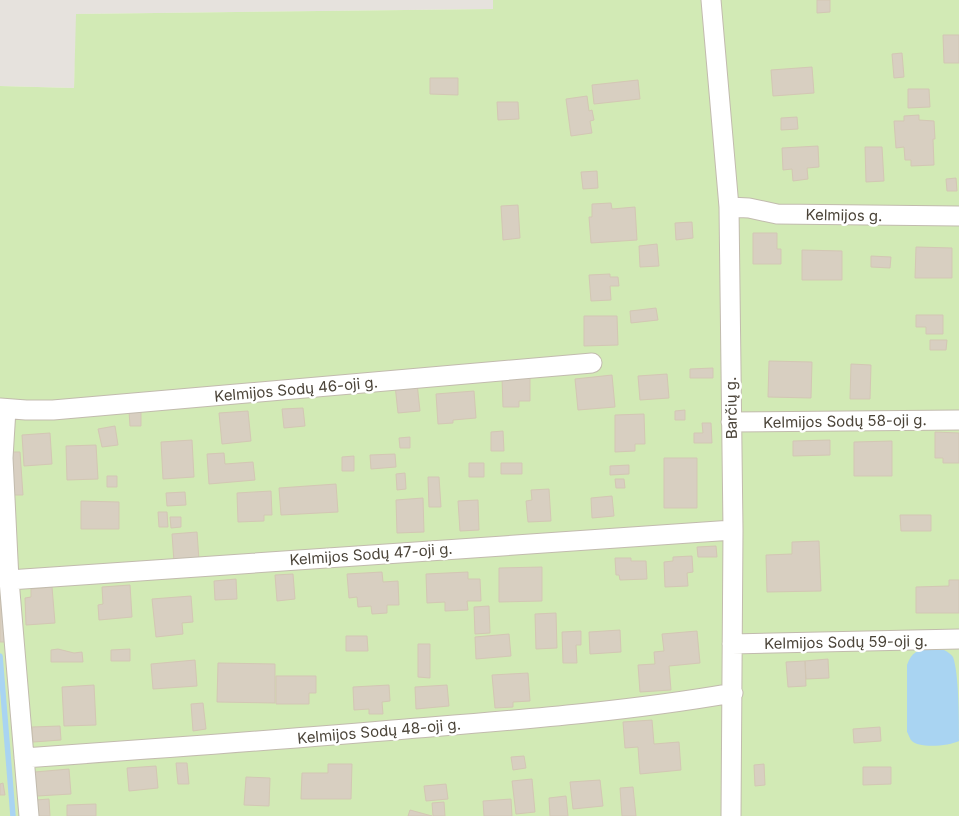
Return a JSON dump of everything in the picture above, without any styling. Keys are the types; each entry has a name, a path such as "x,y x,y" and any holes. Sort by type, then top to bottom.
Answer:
{"street":[{"name":"Barčių g.","path":"711,0 729,207 733,530 731,816"},
{"name":"Kelmijos g.","path":"729,207 749,208 777,214 959,216"},
{"name":"Kelmijos Sodų 46-oji g.","path":"3,408 54,410 592,363"},
{"path":"3,408 3,458 9,580 29,816"},
{"name":"Kelmijos Sodų 58-oji g.","path":"731,422 959,420"},
{"name":"Kelmijos Sodų 47-oji g.","path":"9,580 733,530"},
{"name":"Kelmijos Sodų 59-oji g.","path":"732,644 959,639"},
{"name":"Kelmijos Sodų 48-oji g.","path":"24,758 187,747 556,717 682,702 733,693"}],"shaded area":[{"path":"0,0 493,0 493,9 77,14 74,88 0,86"}],"green space":[{"path":"493,0 959,0 959,816 0,816 0,86 74,88 76,14 493,9"}],"water":[{"path":"926,649 944,650 953,657 955,664 959,741 941,745 920,745 911,740 907,732 907,665 913,654 917,651"}],"building":[{"path":"817,0 830,0 830,12 817,13"},
{"path":"943,35 959,35 959,63 944,63"},
{"path":"902,53 904,77 894,78 892,54"},
{"path":"812,67 814,93 773,96 771,70"},
{"path":"430,78 458,78 458,95 430,94"},
{"path":"638,80 640,99 594,104 592,85"},
{"path":"908,89 929,89 930,107 908,108"},
{"path":"587,96 589,111 592,110 594,120 590,121 592,133 571,136 566,99"},
{"path":"497,102 518,102 519,119 498,120"},
{"path":"919,115 919,120 934,121 934,165 911,166 911,160 905,160 904,147 896,148 894,121 904,121 904,116"},
{"path":"797,117 798,129 781,130 781,118"},
{"path":"818,146 819,167 807,168 808,179 793,181 792,169 783,170 782,148"},
{"path":"865,147 882,147 884,181 866,182"},
{"path":"597,171 598,188 583,189 581,172"},
{"path":"956,178 957,191 947,191 946,179"},
{"path":"611,203 612,209 635,207 637,240 591,243 589,217 592,217 592,204"},
{"path":"518,205 520,238 503,240 501,206"},
{"path":"692,222 693,238 676,240 675,223"},
{"path":"753,233 777,233 777,249 781,249 781,264 753,264"},
{"path":"657,244 659,266 640,267 639,246"},
{"path":"916,247 952,248 952,278 915,278"},
{"path":"802,250 842,251 842,280 802,280"},
{"path":"871,256 891,257 890,268 871,267"},
{"path":"610,274 610,277 618,277 619,286 610,286 611,300 591,301 589,275"},
{"path":"656,308 658,320 631,323 630,311"},
{"path":"916,315 943,315 943,334 926,334 926,327 916,327"},
{"path":"584,316 617,316 618,345 584,346"},
{"path":"930,340 947,340 946,350 930,350"},
{"path":"769,361 812,362 811,398 768,397"},
{"path":"851,364 871,365 870,399 850,399"},
{"path":"713,368 713,378 690,378 690,369"},
{"path":"667,374 669,398 640,400 638,376"},
{"path":"612,375 615,407 578,410 575,379"},
{"path":"530,377 530,401 519,401 519,407 503,407 502,378"},
{"path":"417,383 420,411 398,413 395,385"},
{"path":"474,391 476,418 453,420 453,423 438,424 436,394"},
{"path":"303,408 305,426 284,428 282,409"},
{"path":"141,410 141,426 130,426 129,411"},
{"path":"685,410 685,420 675,420 675,411"},
{"path":"248,411 251,441 222,444 219,413"},
{"path":"644,414 645,444 635,444 635,451 615,452 615,415"},
{"path":"702,423 711,423 712,443 694,443 694,433 703,433"},
{"path":"115,426 118,445 102,447 98,429"},
{"path":"503,431 504,451 491,451 491,432"},
{"path":"935,432 959,433 959,463 943,463 943,458 935,458"},
{"path":"50,433 52,464 24,466 22,435"},
{"path":"410,437 410,448 400,448 399,438"},
{"path":"192,440 194,477 163,479 161,442"},
{"path":"830,440 830,455 793,456 793,441"},
{"path":"892,441 892,476 854,476 854,442"},
{"path":"96,445 98,479 67,480 66,446"},
{"path":"11,452 20,452 23,495 13,495"},
{"path":"224,453 225,464 253,462 255,480 209,484 207,454"},
{"path":"395,454 396,467 371,469 370,455"},
{"path":"354,456 354,471 342,471 342,457"},
{"path":"664,458 697,458 697,508 664,508"},
{"path":"469,463 484,463 484,477 469,477"},
{"path":"501,463 522,463 522,474 501,474"},
{"path":"629,465 629,474 610,475 610,466"},
{"path":"405,473 406,489 397,490 396,474"},
{"path":"107,476 117,476 117,487 107,487"},
{"path":"428,477 439,477 441,507 429,507"},
{"path":"615,479 624,479 625,488 616,488"},
{"path":"336,484 338,512 281,515 279,488"},
{"path":"549,489 551,521 528,522 526,501 532,500 531,490"},
{"path":"271,491 272,515 264,515 264,521 238,522 237,493"},
{"path":"185,492 186,505 167,506 166,493"},
{"path":"612,496 614,516 592,518 591,498"},
{"path":"423,498 424,532 397,533 396,500"},
{"path":"478,500 479,530 460,531 458,501"},
{"path":"81,501 119,502 119,529 81,529"},
{"path":"158,512 167,512 168,527 159,527"},
{"path":"900,515 931,515 931,531 901,531"},
{"path":"170,517 181,517 181,527 171,528"},
{"path":"197,532 199,560 174,562 172,534"},
{"path":"819,541 821,591 767,592 766,555 792,554 792,542"},
{"path":"716,546 717,557 698,557 697,547"},
{"path":"692,556 693,572 687,573 688,586 665,587 664,562 673,561 673,557"},
{"path":"615,558 631,558 631,561 646,561 647,579 620,580 619,575 616,575"},
{"path":"542,567 542,601 499,602 499,568"},
{"path":"382,572 383,582 398,581 399,605 387,605 387,613 372,614 371,606 358,607 357,597 349,598 347,574"},
{"path":"468,572 468,579 480,579 481,601 467,601 468,610 445,611 445,602 427,603 426,574"},
{"path":"293,574 295,599 277,601 275,575"},
{"path":"236,579 237,599 215,600 214,581"},
{"path":"949,580 959,580 959,613 916,613 916,587 949,586"},
{"path":"130,585 132,617 99,620 98,605 103,604 102,587"},
{"path":"52,587 55,623 26,625 25,598 31,597 31,589"},
{"path":"191,596 193,622 182,623 183,634 156,637 152,599"},
{"path":"2,598 5,642 0,642 0,599"},
{"path":"489,606 490,633 475,634 474,607"},
{"path":"556,613 557,648 536,649 535,614"},
{"path":"620,630 621,652 590,654 589,632"},
{"path":"581,631 581,645 576,645 577,663 563,663 562,632"},
{"path":"697,631 700,663 669,666 671,690 640,692 638,665 655,664 654,652 664,651 662,634"},
{"path":"509,634 511,656 476,659 475,637"},
{"path":"346,636 367,636 368,651 346,651"},
{"path":"418,644 430,644 430,678 418,677"},
{"path":"58,649 74,653 82,652 83,662 51,662 51,650"},
{"path":"130,649 130,661 111,661 111,650"},
{"path":"828,659 829,678 806,679 805,661"},
{"path":"195,660 197,686 153,689 151,664"},
{"path":"805,661 806,686 788,687 786,662"},
{"path":"218,663 275,664 275,703 217,702"},
{"path":"528,673 530,701 513,702 513,707 495,708 492,675"},
{"path":"276,676 316,676 316,693 309,693 309,704 276,704"},
{"path":"94,685 96,725 64,726 62,687"},
{"path":"389,685 390,701 382,702 383,714 369,714 369,709 354,710 353,687"},
{"path":"447,685 449,706 416,709 415,687"},
{"path":"203,703 206,729 193,731 191,704"},
{"path":"652,720 654,744 679,742 681,770 640,774 638,747 625,748 623,722"},
{"path":"60,726 61,740 33,742 32,727"},
{"path":"880,727 881,741 854,743 853,729"},
{"path":"524,756 526,768 513,770 511,757"},
{"path":"176,763 187,763 189,784 178,784"},
{"path":"328,764 352,764 351,799 301,799 302,773 328,773"},
{"path":"764,764 765,785 755,786 754,765"},
{"path":"156,766 158,788 129,791 127,768"},
{"path":"863,767 891,767 891,784 863,785"},
{"path":"69,769 71,794 37,796 35,772"},
{"path":"246,777 270,778 269,806 244,805"},
{"path":"532,779 535,812 516,814 512,781"},
{"path":"600,780 603,806 573,809 570,782"},
{"path":"3,783 5,795 0,795 0,784"},
{"path":"446,784 448,799 426,801 424,786"},
{"path":"633,787 636,816 622,816 620,788"},
{"path":"566,796 568,816 550,816 549,798"},
{"path":"49,799 50,816 37,816 36,800"},
{"path":"511,799 512,816 484,816 483,801"},
{"path":"444,802 445,816 433,816 432,803"},
{"path":"96,804 96,816 67,816 67,805"},
{"path":"410,810 432,816 408,816"}],"waterway":[{"path":"0,656 13,816"}]}
